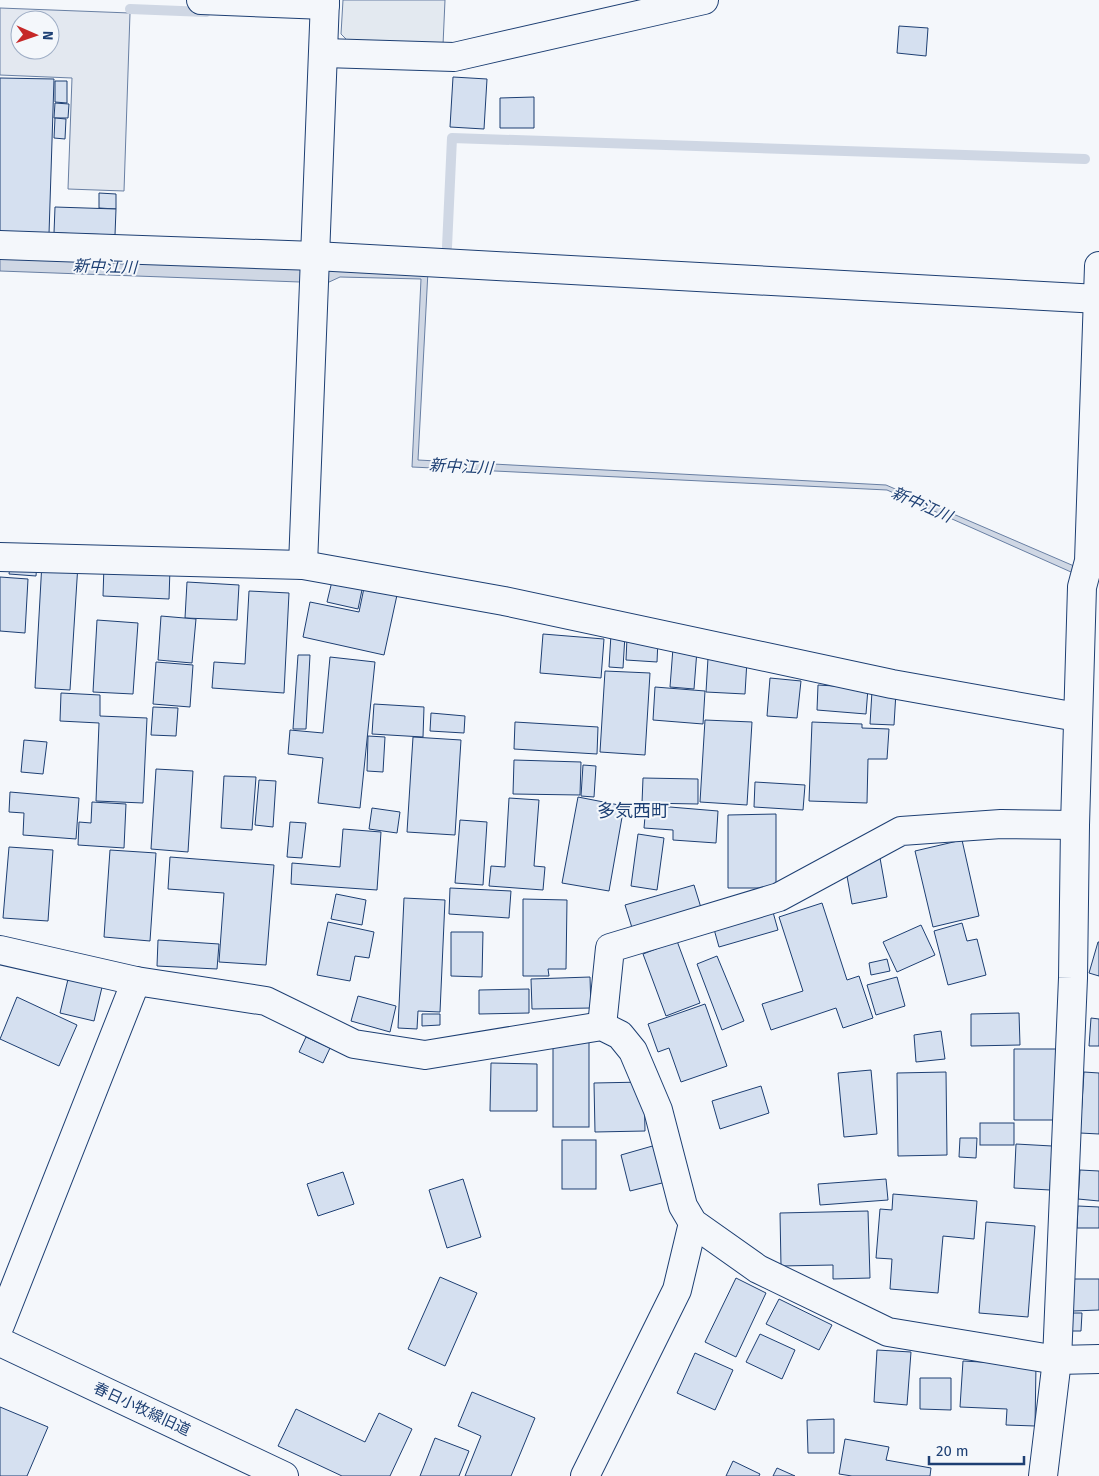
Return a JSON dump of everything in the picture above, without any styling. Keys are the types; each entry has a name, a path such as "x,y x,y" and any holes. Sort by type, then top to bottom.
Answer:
{"street":[{"path":"201,0 325,2 303,565"},
{"path":"324,53 454,56 704,0"},
{"path":"0,245 314,268 1098,299"},
{"path":"1042,1476 1057,1360 1073,978 1075,825 1082,587 1094,563 1099,266"},
{"path":"0,557 303,565 504,601 892,684 1078,717"},
{"path":"602,1026 610,948 778,897 901,831 1001,824 1075,825"},
{"path":"0,950 136,981 266,1000 354,1044 425,1055 602,1026 620,1035 633,1052 658,1110 683,1206 693,1223 758,1270 888,1332 1057,1360 1099,1359"},
{"path":"0,1325 136,981"},
{"path":"585,1476 677,1290 693,1223"},
{"name":"春日小牧線旧道","path":"0,1342 284,1476"}],"shaded area":[{"path":"343,0 445,0 443,45 348,41 341,34"},
{"path":"0,8 52,10 10,10 10,60 60,60 60,10 130,13 124,191 68,189 72,78 0,75"}],"water":[{"name":"新中江川","path":"0,256 428,271 418,460 886,485 1074,566 1071,572 887,490 412,467 421,279 340,277 327,283 0,271"}],"building":[{"path":"899,26 928,28 926,56 897,53"},
{"path":"453,77 487,79 484,129 450,127"},
{"path":"0,78 54,79 49,234 0,233"},
{"path":"55,81 67,81 67,103 55,102"},
{"path":"534,97 534,128 500,128 500,98"},
{"path":"55,103 69,104 68,118 54,118"},
{"path":"55,118 66,119 65,139 54,138"},
{"path":"99,193 116,194 116,209 99,208"},
{"path":"55,207 116,209 115,235 54,233"},
{"path":"11,560 37,562 36,576 9,574"},
{"path":"42,562 78,564 70,690 35,688"},
{"path":"104,565 170,568 169,599 103,596"},
{"path":"0,577 28,579 25,633 0,631"},
{"path":"333,577 363,585 358,609 327,602"},
{"path":"187,582 239,585 237,620 185,618"},
{"path":"364,588 397,595 384,655 303,637 310,602 359,612"},
{"path":"249,591 289,593 284,693 212,688 214,662 245,664"},
{"path":"161,616 196,619 192,663 158,660"},
{"path":"97,620 138,623 133,694 93,692"},
{"path":"543,634 604,639 601,678 540,673"},
{"path":"611,634 625,635 623,668 609,667"},
{"path":"627,638 658,640 657,662 626,660"},
{"path":"673,648 697,650 694,689 670,687"},
{"path":"298,655 310,655 306,729 293,729"},
{"path":"330,657 375,662 360,808 318,803 323,758 288,754 290,730 323,733"},
{"path":"708,658 747,660 745,694 706,692"},
{"path":"156,662 193,665 190,707 153,704"},
{"path":"605,671 650,673 645,755 600,752"},
{"path":"770,678 801,681 797,718 767,716"},
{"path":"818,685 868,688 866,714 817,710"},
{"path":"655,687 705,691 703,724 653,720"},
{"path":"872,691 896,692 894,725 870,724"},
{"path":"61,693 100,695 100,716 147,718 143,803 96,801 99,723 60,721"},
{"path":"374,704 424,707 423,737 372,734"},
{"path":"153,707 178,708 176,736 151,735"},
{"path":"431,713 465,716 464,733 430,731"},
{"path":"705,720 752,722 747,805 700,802"},
{"path":"515,722 598,727 597,754 514,749"},
{"path":"812,722 862,724 862,728 889,729 887,759 868,759 867,803 809,801"},
{"path":"368,736 385,737 383,772 367,771"},
{"path":"413,737 461,740 455,835 407,832"},
{"path":"24,740 47,742 43,774 21,772"},
{"path":"514,760 581,762 580,795 513,794"},
{"path":"583,765 596,766 594,797 581,796"},
{"path":"156,769 193,771 188,852 151,849"},
{"path":"224,776 256,777 252,830 221,828"},
{"path":"643,778 698,779 698,804 642,803"},
{"path":"259,780 276,781 273,827 255,825"},
{"path":"755,782 805,785 803,810 754,807"},
{"path":"10,792 79,798 76,839 23,835 24,813 9,812"},
{"path":"578,797 624,806 609,891 562,883"},
{"path":"509,798 539,800 534,866 545,867 543,890 489,886 491,866 505,867"},
{"path":"92,802 126,804 124,848 78,845 79,822 91,823"},
{"path":"646,805 718,811 716,843 673,840 673,830 644,828"},
{"path":"372,808 400,812 397,833 369,829"},
{"path":"776,814 776,888 728,888 728,815"},
{"path":"460,820 487,822 483,885 455,883"},
{"path":"290,822 306,823 302,858 287,857"},
{"path":"343,829 381,832 377,890 291,884 292,863 340,867"},
{"path":"638,834 664,838 657,890 631,886"},
{"path":"962,840 979,916 933,927 915,851"},
{"path":"9,847 53,850 48,921 3,918"},
{"path":"110,850 156,853 150,941 104,937"},
{"path":"170,857 274,865 266,965 219,962 224,893 168,889"},
{"path":"880,858 887,897 852,904 845,865"},
{"path":"694,885 702,911 633,931 625,905"},
{"path":"450,888 511,891 509,918 449,914"},
{"path":"336,894 366,900 362,925 331,919"},
{"path":"404,898 445,900 440,1012 418,1011 417,1029 398,1028"},
{"path":"523,899 567,900 566,969 548,969 549,976 523,976"},
{"path":"822,903 847,980 859,976 873,1018 843,1028 836,1008 771,1030 762,1004 803,991 779,917"},
{"path":"771,905 778,930 719,947 712,922"},
{"path":"328,922 374,932 369,958 355,956 350,981 317,975"},
{"path":"962,923 967,941 977,939 986,975 948,985 934,931"},
{"path":"921,925 935,955 897,972 883,942"},
{"path":"451,932 483,932 482,977 451,976"},
{"path":"158,940 219,944 217,969 157,966"},
{"path":"677,941 700,1003 666,1016 643,954"},
{"path":"1099,942 1099,976 1089,973"},
{"path":"717,956 744,1021 722,1030 697,964"},
{"path":"887,959 890,971 871,975 869,963"},
{"path":"69,975 103,983 94,1021 60,1013"},
{"path":"590,977 591,1008 532,1009 531,979"},
{"path":"897,977 905,1006 876,1015 867,985"},
{"path":"529,989 529,1013 479,1014 479,990"},
{"path":"358,996 396,1006 390,1032 351,1021"},
{"path":"17,997 77,1025 59,1066 0,1039"},
{"path":"705,1004 727,1066 681,1082 669,1048 658,1052 648,1024"},
{"path":"1019,1013 1020,1045 971,1046 971,1014"},
{"path":"422,1014 440,1014 440,1025 422,1026"},
{"path":"1091,1018 1099,1019 1099,1046 1089,1046"},
{"path":"941,1031 945,1059 916,1062 914,1035"},
{"path":"306,1037 330,1048 323,1063 299,1052"},
{"path":"553,1039 589,1039 589,1127 553,1127"},
{"path":"1014,1049 1056,1049 1057,1120 1014,1120"},
{"path":"491,1063 537,1064 537,1111 490,1111"},
{"path":"871,1070 877,1134 844,1137 838,1073"},
{"path":"946,1072 947,1155 898,1156 897,1073"},
{"path":"1084,1072 1099,1073 1099,1134 1080,1133"},
{"path":"644,1082 645,1131 595,1132 594,1083"},
{"path":"761,1086 769,1113 720,1129 712,1101"},
{"path":"980,1123 1014,1123 1014,1145 980,1145"},
{"path":"960,1138 977,1138 976,1158 959,1157"},
{"path":"562,1140 596,1140 596,1189 562,1189"},
{"path":"1016,1144 1052,1146 1050,1190 1014,1188"},
{"path":"656,1145 666,1182 630,1191 621,1155"},
{"path":"1080,1170 1099,1171 1099,1201 1078,1199"},
{"path":"343,1172 354,1204 318,1216 307,1184"},
{"path":"463,1179 481,1237 447,1248 429,1190"},
{"path":"886,1179 888,1200 820,1205 818,1184"},
{"path":"893,1194 977,1201 974,1239 943,1236 938,1293 890,1289 892,1259 876,1258 880,1209 892,1210"},
{"path":"1078,1206 1099,1207 1099,1228 1077,1228"},
{"path":"868,1211 870,1278 833,1279 833,1265 781,1266 780,1213"},
{"path":"986,1222 1035,1226 1028,1317 979,1313"},
{"path":"440,1277 477,1293 445,1366 408,1349"},
{"path":"736,1278 766,1293 736,1357 705,1342"},
{"path":"1073,1279 1099,1279 1099,1310 1073,1311"},
{"path":"779,1299 832,1325 819,1350 766,1324"},
{"path":"1069,1313 1082,1313 1081,1331 1069,1331"},
{"path":"760,1334 795,1350 782,1379 746,1362"},
{"path":"877,1350 911,1352 907,1405 874,1402"},
{"path":"695,1353 733,1370 715,1410 677,1393"},
{"path":"963,1361 1036,1365 1035,1426 1006,1425 1007,1409 960,1407"},
{"path":"920,1378 951,1378 951,1410 920,1409"},
{"path":"472,1392 535,1418 511,1476 465,1476 481,1436 458,1426"},
{"path":"0,1407 48,1427 27,1476 0,1476"},
{"path":"296,1409 365,1442 379,1413 412,1429 390,1476 342,1476 278,1446"},
{"path":"834,1419 834,1453 808,1453 807,1420"},
{"path":"435,1438 469,1451 459,1476 420,1476"},
{"path":"845,1439 889,1447 886,1460 931,1468 930,1476 852,1476 839,1474"},
{"path":"733,1461 760,1474 759,1476 726,1476"},
{"path":"777,1468 795,1476 773,1476"}],"waterway":[{"path":"130,9 206,12"},
{"path":"447,247 452,138 1085,159"}],"district":[{"name":"多気西町","path":"633,811"}]}
